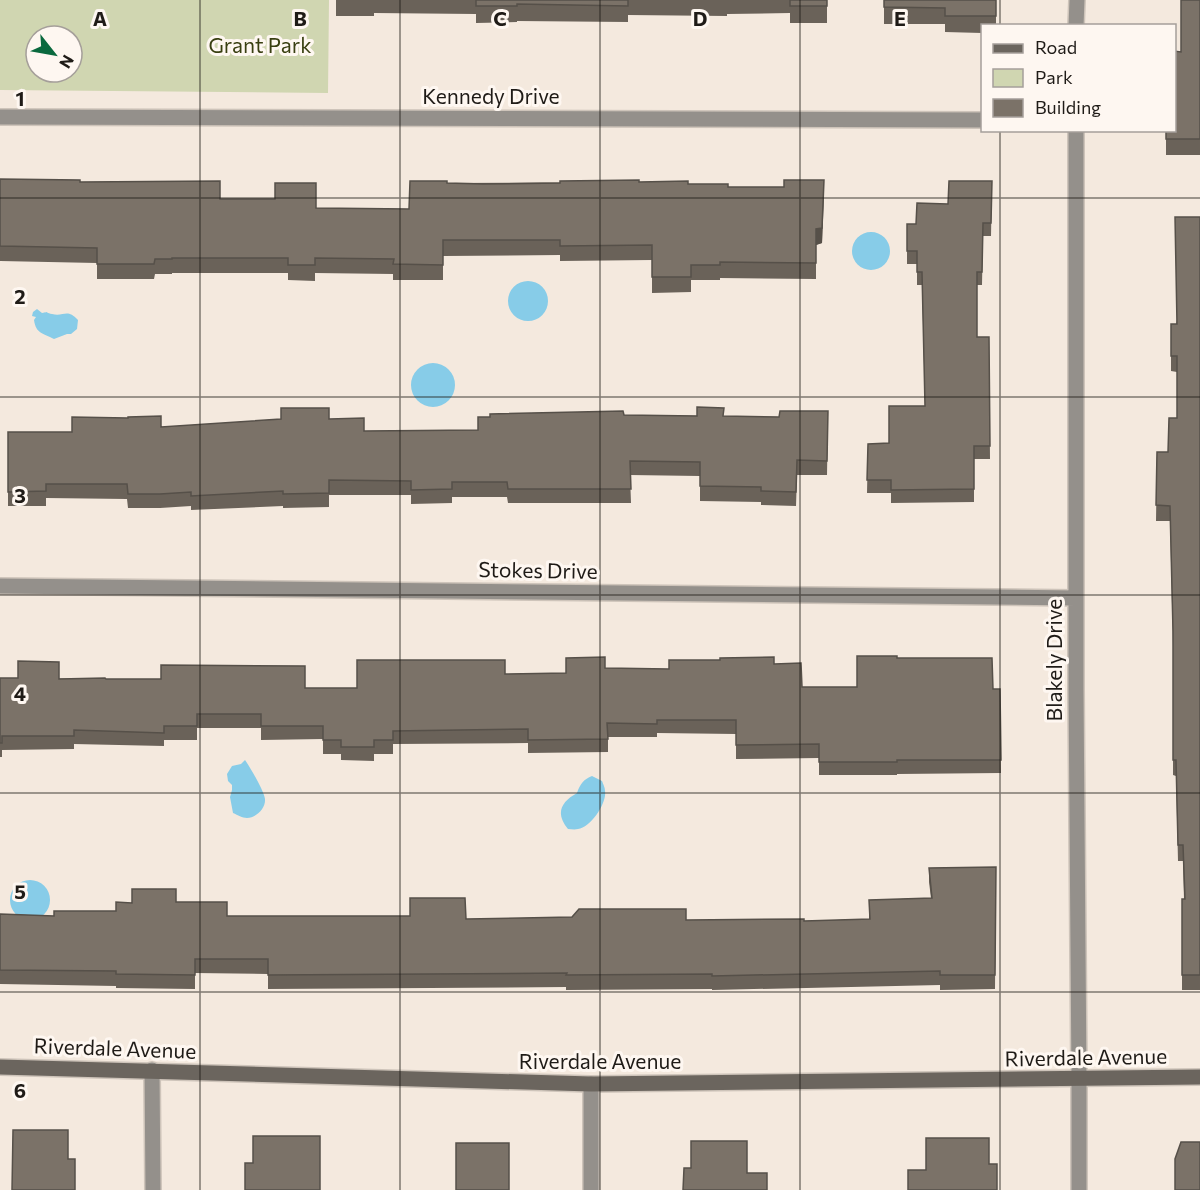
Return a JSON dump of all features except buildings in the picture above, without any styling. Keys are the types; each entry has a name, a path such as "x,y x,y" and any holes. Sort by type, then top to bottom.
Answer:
{"street":[{"path":"1076,24 1077,0"},
{"name":"Kennedy Drive","path":"0,117 981,120"},
{"name":"Blakely Drive","path":"1076,132 1079,1190"},
{"name":"Stokes Drive","path":"0,586 1076,598"},
{"name":"Riverdale Avenue","path":"0,1067 591,1084 1200,1077"},
{"path":"152,1070 153,1190"},
{"path":"591,1084 591,1190"}],"green space":[{"name":"Grant Park","path":"0,0 329,0 328,93 0,90"}],"water":[{"path":"871,232 885,237 890,251 885,265 871,270 857,265 852,251 857,237"},
{"path":"528,281 542,287 548,301 542,315 528,321 514,315 508,301 514,287"},
{"path":"37,309 42,313 71,314 78,320 77,329 71,334 54,339 43,334 36,328 34,320 36,317 32,316"},
{"path":"433,363 448,370 455,385 448,400 433,407 418,400 411,385 418,370"},
{"path":"245,760 260,785 265,799 260,812 247,818 233,813 230,797 232,785 228,781 227,774 232,766 241,764"},
{"path":"592,776 602,781 604,787 605,796 601,808 588,824 577,829 568,829 562,818 562,808 567,800 577,793 583,782"},
{"path":"30,880 44,886 50,900 44,914 30,920 16,914 10,900 16,886"}]}
